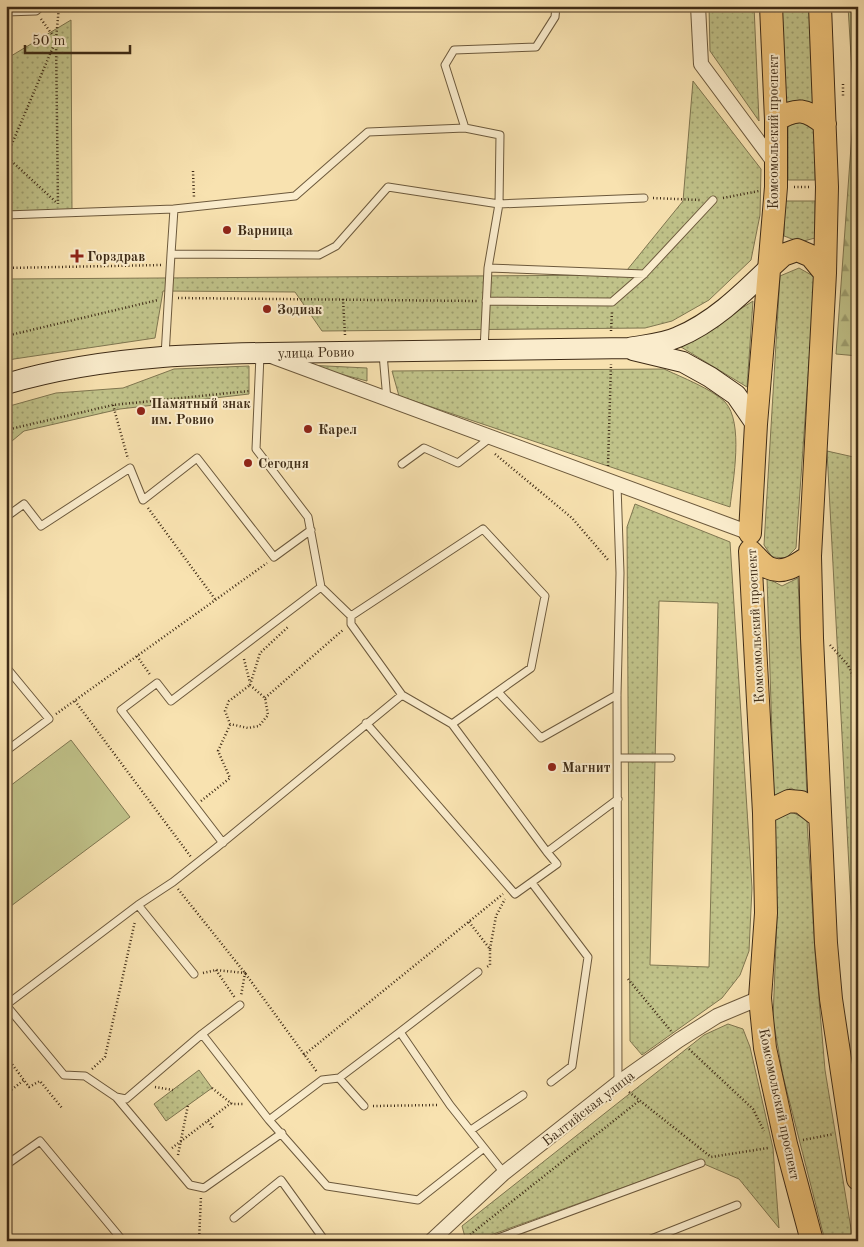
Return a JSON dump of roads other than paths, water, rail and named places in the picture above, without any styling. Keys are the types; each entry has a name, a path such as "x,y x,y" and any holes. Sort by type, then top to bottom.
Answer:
{"main road":[{"name":"Комсомольский проспект","path":"771,6 776,120 776,187 756,424 750,542 764,813 766,913 760,998 765,1048 786,1144 812,1241"},
{"path":"820,6 827,187 825,273 810,556 812,638 831,999 858,1178"},
{"path":"776,120 787,113 799,111 811,113 825,124"},
{"path":"770,267 783,255 797,250 811,256 825,273"},
{"name":"улица Ровио","path":"6,384 42,374 103,363 165,357 261,352 620,349 676,338 702,324 722,312 770,267"},
{"name":"улица Ровио","path":"620,349 683,362 710,377 736,395 756,424"},
{"path":"750,542 768,568 784,570 797,565 810,556"},
{"path":"764,813 789,800 801,802 820,817"}],"street":[{"path":"698,6 701,64 776,165"},
{"path":"261,352 387,400 486,441 613,483 750,542"},
{"name":"Балтийская улица","path":"431,1241 504,1173 618,1084 679,1040 717,1016 760,998"}],"lane":[{"path":"465,128 445,65 454,50 536,47 555,16 556,6"},
{"path":"6,12 39,9"},
{"path":"6,215 174,209 295,196 368,132 465,128 500,135 499,204 488,268 484,350"},
{"path":"171,254 318,255 336,246 388,187 499,204 644,198"},
{"path":"486,301 612,302 644,274 713,200"},
{"path":"165,357 174,209"},
{"path":"488,268 644,274"},
{"path":"383,351 387,400"},
{"path":"261,352 256,450 308,517 321,587 351,620 402,695 452,724 557,864 514,894 366,724"},
{"path":"402,464 424,448 458,463 486,441"},
{"path":"6,517 24,504 41,526 130,468 143,500 197,458 274,557 311,530"},
{"path":"613,483 620,573 617,695 618,1084"},
{"path":"351,620 483,529 545,596 531,668 452,724"},
{"path":"223,843 121,710 157,683 171,701 321,587"},
{"path":"6,751 49,720 8,672"},
{"path":"498,692 541,738 617,695"},
{"path":"282,1133 204,1188 190,1185 116,1097 85,1076 64,1075 6,1006 223,843 402,695"},
{"path":"618,758 671,758"},
{"path":"547,852 618,799"},
{"path":"532,883 588,957 572,1066 551,1082"},
{"path":"138,905 194,974"},
{"path":"269,1120 322,1080 339,1078 478,972"},
{"path":"6,999 18,996"},
{"path":"116,1097 126,1099 202,1034 240,1005"},
{"path":"400,1032 450,1105 504,1173"},
{"path":"202,1034 269,1120 327,1186 418,1200 484,1148"},
{"path":"339,1078 364,1106"},
{"path":"471,1130 523,1095"},
{"path":"6,1165 40,1141 124,1241"},
{"path":"490,1241 701,1163"},
{"path":"234,1218 281,1180 325,1241"},
{"path":"646,1241 737,1206"}],"place":[{"name":"Варница","path":"227,230"},
{"name":"Горздрав","path":"77,256"},
{"name":"Зодиак","path":"267,309"},
{"name":"Памятный знак им. Ровио","path":"141,411"},
{"name":"Карел","path":"308,429"},
{"name":"Сегодня","path":"248,463"},
{"name":"Магнит","path":"552,767"}]}
